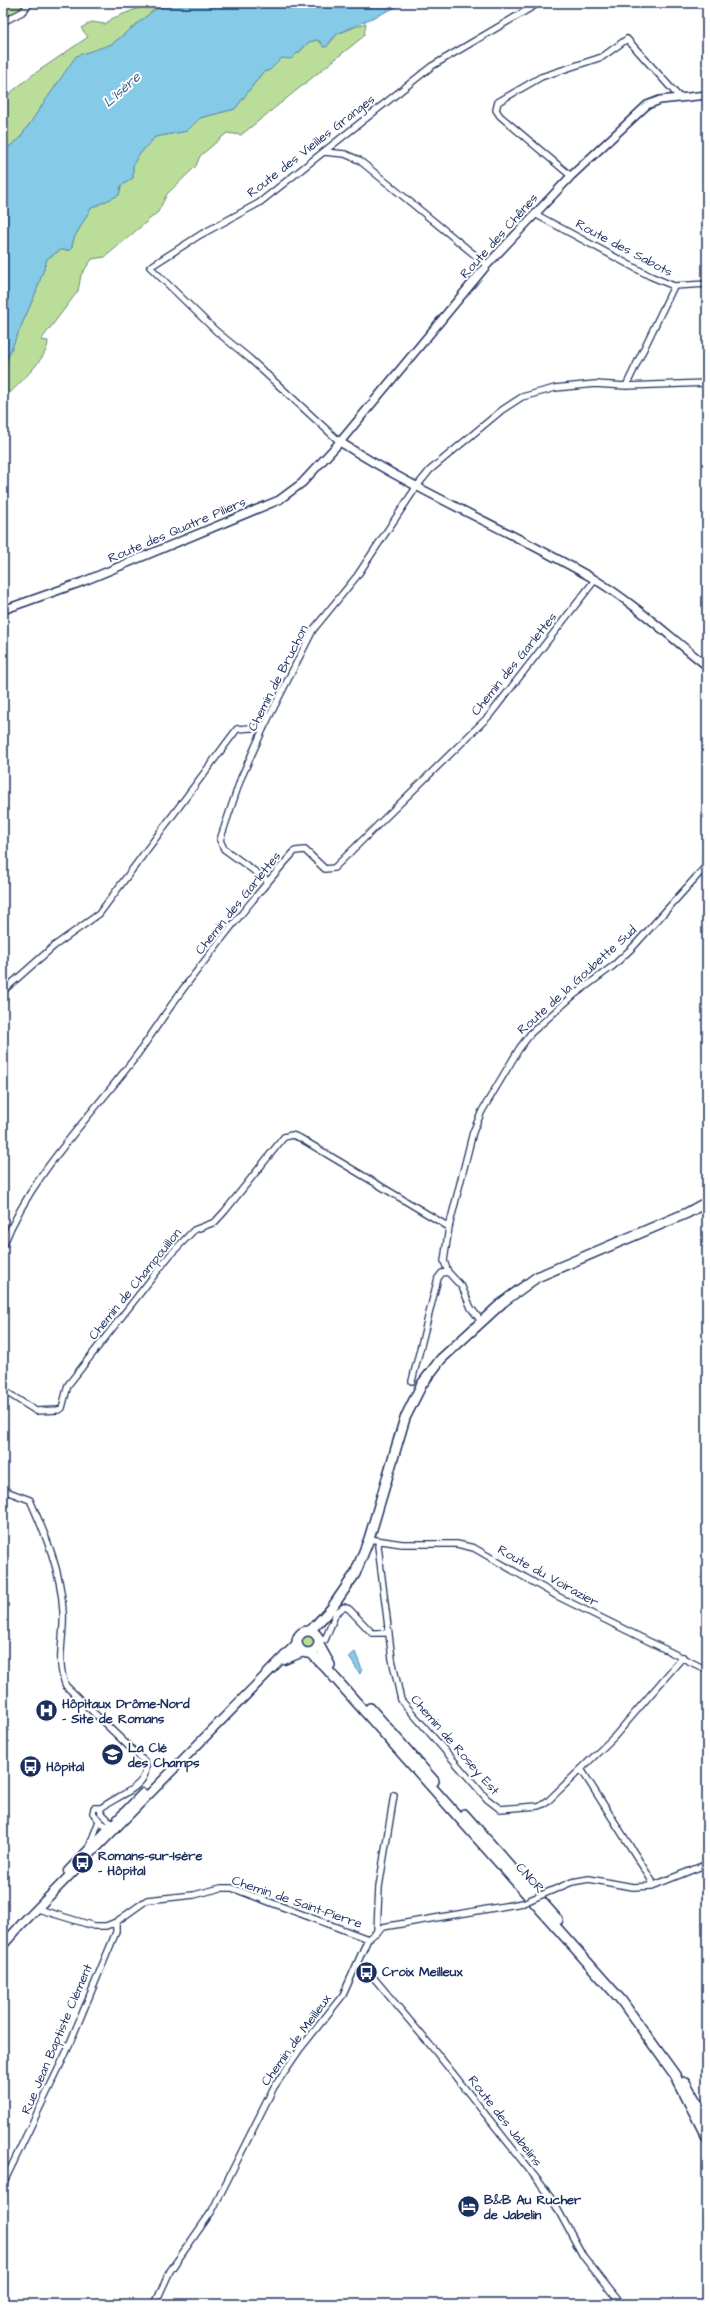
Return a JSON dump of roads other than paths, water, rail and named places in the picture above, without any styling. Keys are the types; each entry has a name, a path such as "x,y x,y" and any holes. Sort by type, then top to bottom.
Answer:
{"main road":[{"path":"24,1922 297,1643 300,1634 310,1631 331,1608 355,1574 369,1539 397,1439 412,1402 441,1359 514,1292 538,1277 687,1213 707,1202"},
{"path":"274,1667 307,1652 321,1641 331,1608"},
{"name":"CNOR","path":"310,1631 321,1641 330,1664 625,1996 664,2049 707,2121"},
{"name":"CNOR","path":"297,1643 326,1668 621,2000 675,2075 706,2136"},
{"path":"3,1945 76,1862 157,1780 205,1736"},
{"path":"697,2102 707,2118"}],"street":[{"path":"3,22 22,12 30,3"},
{"name":"Route des Vieilles Granges","path":"340,442 249,358 216,331 150,267 200,235 259,203 432,66 539,3"},
{"path":"633,3 639,3"},
{"path":"571,176 500,116 496,110 498,102 541,77 602,57 627,39 680,98"},
{"name":"Route des Chênes","path":"340,442 487,265 571,176 647,105 660,100 707,95"},
{"path":"324,152 346,154 359,160 487,265"},
{"name":"Route des Sabots","path":"535,214 650,276 674,286 707,284"},
{"path":"626,386 674,286"},
{"name":"Chemin de Bruchon","path":"268,881 224,849 220,840 241,778 264,727 313,630 357,576 417,486 430,470 507,406 522,397 555,388 595,384 626,386 707,383"},
{"path":"340,442 373,463 507,531 595,580 707,666"},
{"name":"Route des Quatre Piliers","path":"3,610 82,582 279,500 302,483 340,442"},
{"name":"Chemin des Garlettes","path":"3,1246 19,1210 40,1176 134,1059 183,990 268,881 296,851 301,849 305,850 325,868 334,868 489,716 595,580"},
{"path":"3,991 54,946 99,914 237,729 264,727"},
{"name":"Route de la Goubette Sud","path":"448,1272 444,1252 473,1132 482,1111 519,1049 531,1033 574,995 613,966 634,946 707,865"},
{"name":"Chemin de Champouillon","path":"3,1390 36,1411 58,1410 62,1408 68,1385 170,1255 194,1230 215,1222 284,1137 292,1135 300,1138 449,1227"},
{"path":"412,1381 438,1278 442,1273 448,1272 462,1287 471,1308 481,1321"},
{"path":"3,1490 30,1500 48,1540 58,1574 63,1611 60,1672 66,1686 145,1762 146,1773 142,1779 99,1815 91,1844 76,1862"},
{"name":"Route du Voirazier","path":"369,1539 402,1544 457,1544 474,1548 558,1597 707,1669"},
{"name":"Chemin de Rosey Est","path":"379,1541 378,1546 392,1659 403,1703 493,1805 500,1809 541,1806 546,1803 614,1737 683,1657"},
{"path":"321,1641 336,1613 344,1608 349,1609 372,1633 389,1633"},
{"path":"581,1769 652,1881 652,1886"},
{"path":"377,1930 379,1887 394,1795"},
{"path":"99,1815 112,1826"},
{"path":"101,1845 112,1826 122,1822"},
{"name":"Chemin de Saint-Pierre","path":"377,1930 383,1927 522,1903 572,1882 589,1879 633,1887 652,1886 707,1864"},
{"name":"Chemin de Saint-Pierre","path":"38,1909 94,1926 116,1922 147,1900 194,1895 221,1888 232,1888 368,1939"},
{"name":"Rue Jean Baptiste Clément","path":"3,2184 66,2055 116,1932 116,1922"},
{"name":"Chemin de Meilleux","path":"154,2304 170,2271 212,2211 274,2087 300,2049 342,1995 358,1964 368,1939 377,1930"},
{"name":"Route des Jabelins","path":"358,1964 368,1971 436,2052 551,2197 583,2256 621,2304"}],"water":[{"name":"L'Isère","path":"177,3 405,3 337,34 324,48 321,42 317,40 309,42 291,59 282,58 270,70 263,72 235,109 200,118 187,131 155,137 137,157 133,166 133,178 121,186 119,195 91,208 74,238 71,250 60,250 47,259 36,292 3,368 3,152 19,139 76,56 112,44 154,10"},
{"path":"355,1652 362,1669 360,1674 349,1657"}],"place":[{"name":"Hôpitaux Drôme-Nord - Site de Romans","path":"46,1711"},
{"name":"La Clé des Champs","path":"112,1755"},
{"name":"Hôpital","path":"30,1767"},
{"name":"Romans-sur-Isère - Hôpital","path":"83,1863"},
{"name":"Croix Meilleux","path":"367,1972"},
{"name":"B&B Au Rucher de Jabelin","path":"468,2207"}]}
